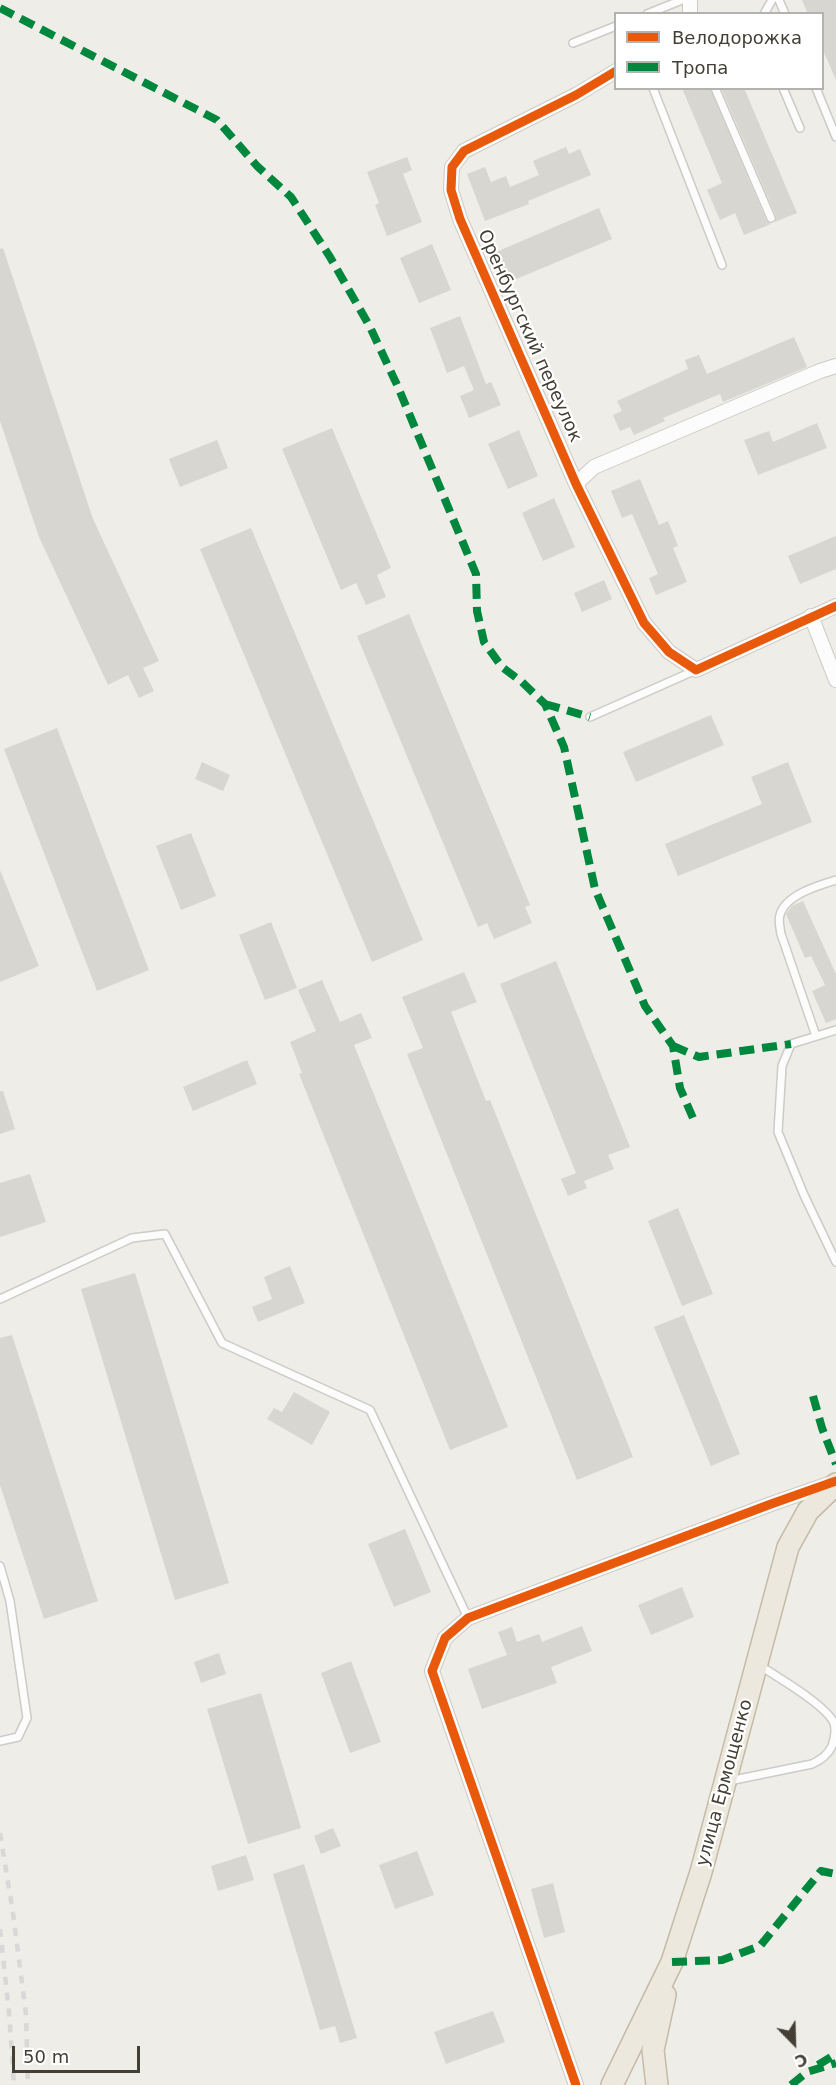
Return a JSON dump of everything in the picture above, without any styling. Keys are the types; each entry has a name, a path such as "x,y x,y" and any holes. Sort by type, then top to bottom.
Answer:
{"highway":[{"name":"улица Ермощенко","path":"612,2085 672,1962 701,1872 788,1547 808,1511 836,1483"},
{"path":"657,2085 653,2050 672,1962"}],"street":[{"name":"Оренбургский переулок","path":"614,72 576,95 464,151 452,167 451,190 460,219 576,484 644,623 669,652 696,670"},
{"path":"576,484 594,466 836,366"},
{"path":"696,670 836,606"},
{"path":"811,616 836,680"},
{"path":"576,2085 432,1671 445,1638 468,1618 771,1504 836,1483"}],"lane":[{"path":"652,12 682,0"},
{"path":"573,43 614,26"},
{"path":"653,90 722,265"},
{"path":"716,90 771,218"},
{"path":"784,90 800,128"},
{"path":"817,90 836,137"},
{"path":"590,717 696,670"},
{"path":"816,1036 781,934 779,916 784,904 812,887 836,880"},
{"path":"836,1030 791,1044 782,1066 778,1132 804,1195 836,1262"},
{"path":"0,1299 132,1238 165,1234 222,1343 370,1410 468,1618"},
{"path":"0,1566 10,1601 27,1718 18,1737 0,1741"},
{"path":"724,1783 822,1760 830,1750 835,1737 835,1725 827,1712 756,1663"}],"building":[{"path":"802,0 836,0 836,80 824,53 824,12 807,12"},
{"path":"683,90 711,90 766,220 771,224 744,235 735,213 720,220 707,190 722,183"},
{"path":"722,90 745,90 797,213 775,222 776,216"},
{"path":"566,147 569,154 580,149 591,175 528,201 529,204 485,221 467,174 485,167 491,182 506,176 510,187 539,175 533,161"},
{"path":"407,157 412,170 403,174 422,222 387,236 375,205 379,203 367,172"},
{"path":"599,208 612,239 509,282 496,252"},
{"path":"432,244 451,290 419,303 400,258"},
{"path":"3,248 93,519 159,661 143,668 154,691 139,698 128,675 108,685 39,537 0,421 0,249"},
{"path":"460,316 486,384 491,382 501,405 469,418 460,396 474,390 464,366 447,373 430,328"},
{"path":"794,337 807,367 723,402 720,394 663,418 665,421 634,435 630,427 620,431 613,415 622,411 617,401 688,369 685,360 699,355 707,374"},
{"path":"817,423 827,448 758,475 744,440 769,431 773,442"},
{"path":"332,428 391,568 377,575 386,597 366,605 356,583 341,590 282,449"},
{"path":"519,430 538,476 508,489 488,444"},
{"path":"217,440 228,468 180,487 169,459"},
{"path":"640,479 659,525 668,521 678,546 673,548 687,582 656,595 649,578 658,574 632,514 622,518 611,491"},
{"path":"554,498 575,547 543,561 522,513"},
{"path":"251,528 423,940 372,962 200,549"},
{"path":"836,536 836,569 800,584 788,556"},
{"path":"604,580 612,599 582,612 574,593"},
{"path":"409,614 530,905 525,907 532,923 494,939 487,923 478,927 357,636"},
{"path":"711,715 724,745 636,782 623,752"},
{"path":"57,728 149,970 97,991 4,749"},
{"path":"202,762 230,775 223,791 195,779"},
{"path":"788,762 812,822 678,876 665,844 762,804 751,777"},
{"path":"191,833 216,896 181,910 156,846"},
{"path":"0,870 39,966 0,982"},
{"path":"803,901 836,974 836,1019 826,1023 812,991 825,985 811,956 805,958 786,914 792,906"},
{"path":"271,922 297,988 265,1000 239,935"},
{"path":"556,961 630,1147 608,1155 614,1169 584,1181 587,1188 568,1196 561,1179 576,1173 500,984"},
{"path":"464,972 477,1002 451,1012 486,1101 490,1100 633,1457 577,1480 407,1054 423,1048 402,997"},
{"path":"322,980 340,1022 361,1013 372,1038 354,1045 508,1427 450,1450 299,1074 302,1073 290,1042 316,1031 298,990"},
{"path":"247,1060 257,1084 193,1111 183,1087"},
{"path":"0,1091 3,1091 15,1129 0,1134"},
{"path":"30,1174 46,1222 0,1237 0,1183"},
{"path":"678,1208 713,1294 682,1306 648,1221"},
{"path":"290,1266 305,1303 258,1322 252,1307 272,1299 264,1277"},
{"path":"135,1273 229,1583 175,1600 81,1289"},
{"path":"684,1315 740,1454 711,1466 654,1327"},
{"path":"12,1335 98,1601 44,1619 0,1485 0,1338"},
{"path":"294,1392 330,1412 312,1445 267,1419 274,1408 282,1412"},
{"path":"405,1529 431,1592 394,1607 368,1544"},
{"path":"682,1587 694,1617 651,1635 638,1605"},
{"path":"582,1626 592,1651 551,1667 557,1683 482,1709 468,1669 507,1655 498,1632 512,1627 517,1642 539,1634 542,1642"},
{"path":"219,1653 226,1674 201,1683 194,1662"},
{"path":"351,1661 381,1742 350,1753 321,1673"},
{"path":"261,1693 301,1828 248,1844 207,1709"},
{"path":"333,1828 341,1846 321,1854 314,1836"},
{"path":"417,1851 434,1895 395,1909 379,1865"},
{"path":"246,1855 254,1880 218,1891 211,1866"},
{"path":"304,1864 357,2038 340,2043 335,2026 320,2030 273,1874"},
{"path":"553,1883 565,1932 544,1938 531,1889"},
{"path":"493,2011 505,2042 446,2064 434,2032"}],"railway":[{"path":"0,1833 26,2014 28,2085"},
{"path":"0,1929 14,2085"}],"marked path":[{"path":"0,8 217,120 257,166 291,197 330,257 370,327 398,387 476,574 477,611 484,642 502,667 545,704 564,747 595,889 645,1006 673,1046 680,1088 696,1125"},
{"path":"545,704 590,717"},
{"path":"673,1046 699,1057 791,1044"},
{"path":"813,1396 836,1464"},
{"path":"672,1962 722,1960 760,1946 821,1871 836,1874"},
{"path":"818,2065 836,2054"},
{"path":"791,2085 807,2072 836,2063"}],"cycle path":[{"path":"614,72 576,95 464,151 452,167 451,190 460,219 576,484 644,623 669,652 696,670 836,606"},
{"path":"576,2085 432,1671 445,1638 468,1618 836,1481"}]}
